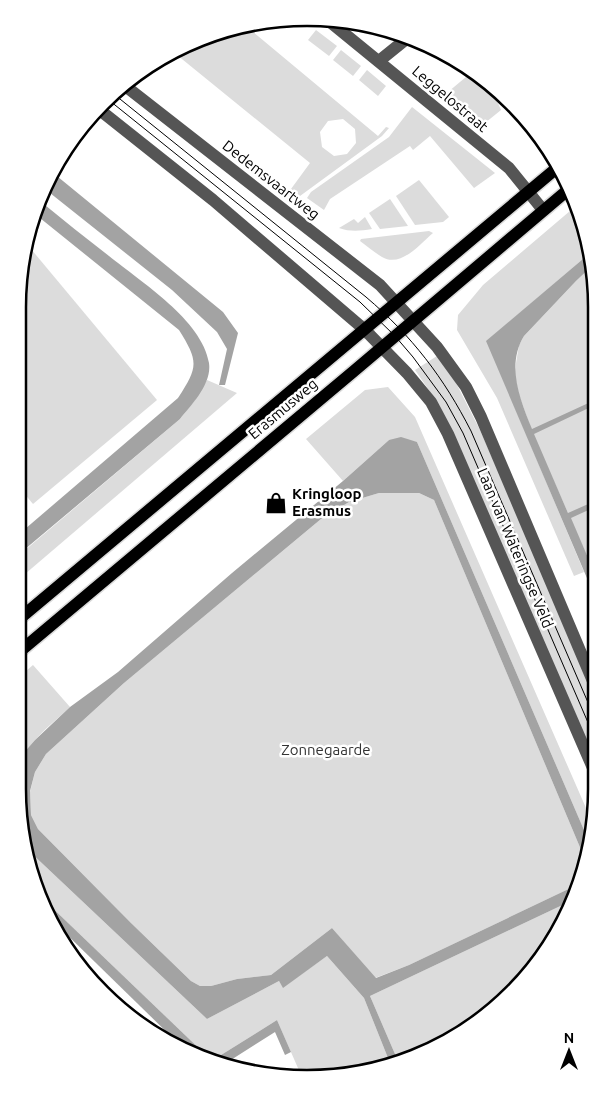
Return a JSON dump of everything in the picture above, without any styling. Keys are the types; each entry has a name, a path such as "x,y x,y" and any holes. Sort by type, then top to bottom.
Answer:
{"main road":[{"name":"Erasmusweg","path":"26,613 552,171"},
{"name":"Erasmusweg","path":"26,646 563,194"}],"street":[{"name":"Leggelostraat","path":"338,28 508,168 543,210"},
{"path":"379,61 401,43"},
{"name":"Dedemsvaartweg","path":"130,89 380,285 413,321"},
{"path":"104,113 213,200 364,330"},
{"name":"Laan van Wateringse Veld","path":"413,321 437,347 469,394 481,417 588,667"},
{"name":"Laan van Wateringse Veld","path":"364,330 407,373 430,402 448,434 588,757"}],"green space":[{"path":"316,30 337,46 329,56 308,40"},
{"path":"253,32 378,136 386,127 389,128 382,136 300,196 291,189 310,163 179,57 217,41","holes":["343,119 355,129 356,143 347,154 334,156 322,147 320,132 328,121"]},
{"path":"341,50 361,66 353,76 333,60"},
{"path":"367,70 386,86 378,96 359,80"},
{"path":"467,76 497,100 501,110 480,127 442,97"},
{"path":"412,107 495,173 474,188 430,136 413,150 410,146 330,199 324,210 307,198 311,192 389,137"},
{"path":"419,180 449,217 443,222 415,225 396,196"},
{"path":"390,199 408,226 380,229 369,213"},
{"path":"570,211 583,259 487,341 584,572 574,576 497,398 457,330 458,315 483,285"},
{"path":"365,217 372,229 355,231 339,228 354,219 358,223"},
{"path":"429,231 433,233 416,248 403,257 396,259 389,260 382,257 360,241 361,239"},
{"path":"32,251 157,400 33,504 26,496 26,307"},
{"path":"585,272 588,307 588,558 533,434 519,395 515,377 519,345 524,336"},
{"path":"437,356 455,381 480,430 588,677 588,746 435,399 415,370"},
{"path":"207,380 237,393 26,573 26,549 180,419 195,400"},
{"path":"388,387 415,417 587,810 584,831 417,442 389,440 343,481 306,439 365,390"},
{"name":"Zonnegaarde","path":"379,493 419,493 434,500 581,849 573,879 569,889 409,965 375,978 332,928 271,975 237,979 211,986 200,986 191,981 131,923 38,829 31,815 30,792 35,772 46,754 124,683 321,519 349,502"},
{"path":"33,665 70,707 33,742 26,752 26,671"},
{"path":"35,856 207,1019 279,981 283,987 327,956 364,998 388,1058 344,1067 299,1070 277,1020 220,1056 197,1047 53,909 41,879"},
{"path":"562,905 550,929 530,960 506,988 478,1012 431,1041 396,1055 370,996"}],"shaded area":[{"path":"58,177 223,312 238,333 225,385 219,385 227,349 217,332 172,290 51,194"},
{"path":"46,206 153,290 183,317 204,347 209,363 209,371 200,393 180,419 26,548 26,528 178,398 189,379 194,364 190,350 179,330 41,218"},
{"path":"583,259 585,272 524,336 519,347 515,371 519,394 532,429 588,403 588,408 534,434 568,513 588,504 588,510 571,518 588,558 588,581 486,341"},
{"path":"401,437 417,442 584,831 581,849 434,500 419,493 379,493 349,502 321,519 124,683 46,754 35,772 30,791 31,815 38,829 131,923 191,981 200,986 211,986 237,979 271,975 332,928 376,978 409,965 569,889 562,905 370,996 396,1055 388,1058 364,998 327,956 283,988 279,981 207,1019 35,856 27,807 26,750 70,707 118,672 389,440"},
{"path":"53,909 197,1047 166,1031 68,936"},
{"path":"277,1020 291,1052 285,1055 275,1032 232,1059 220,1056"}],"tram line":[{"path":"119,98 366,297 398,327 426,359 450,393 471,431 588,702"},
{"path":"113,104 360,302 395,336 413,357 446,402 463,433 588,722"}],"place":[{"name":"Kringloop Erasmus","path":"276,503"}]}
